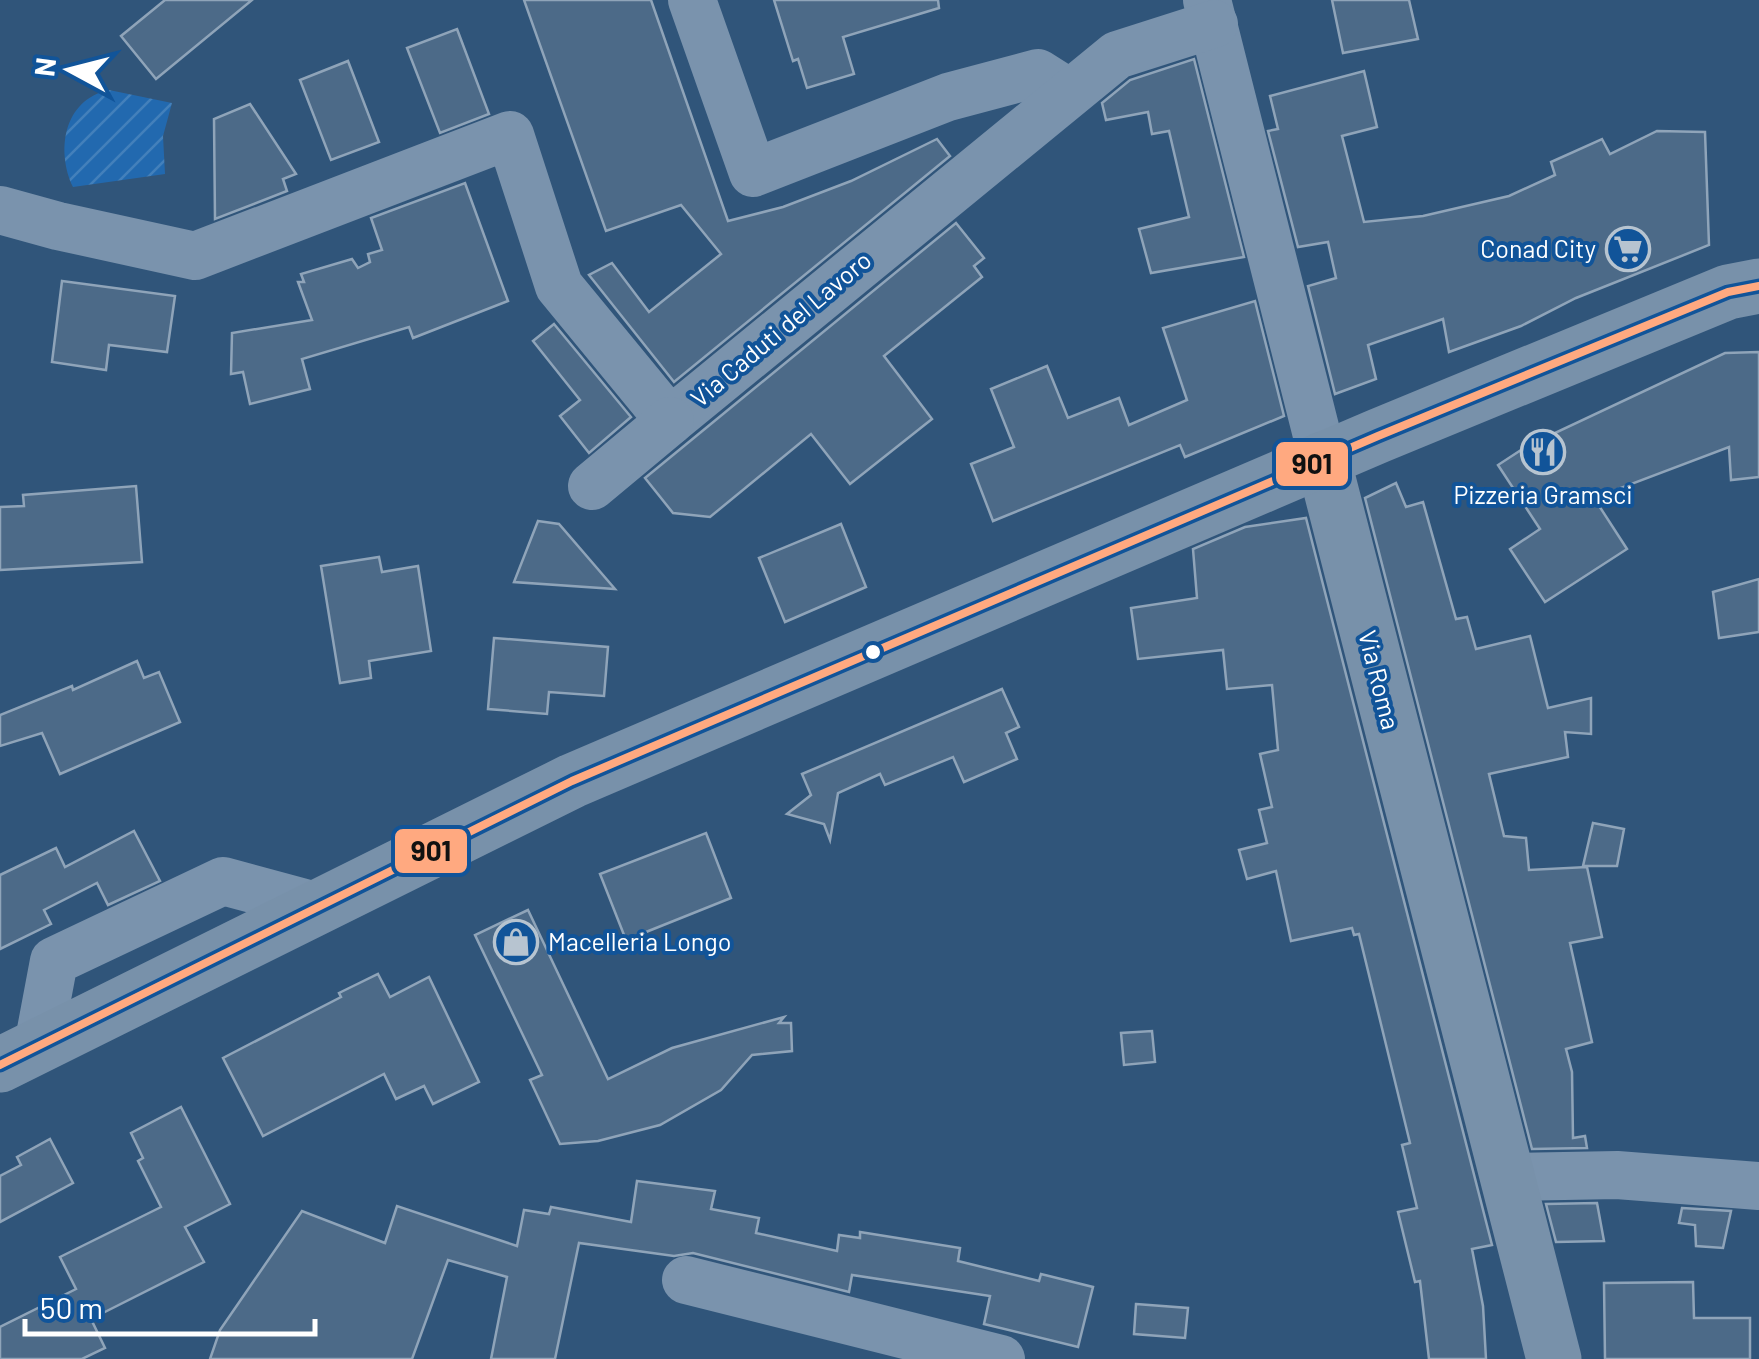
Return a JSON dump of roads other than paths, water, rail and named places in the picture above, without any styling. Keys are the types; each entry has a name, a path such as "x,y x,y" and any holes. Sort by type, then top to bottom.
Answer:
{"main road":[{"path":"19,1055 572,781 1323,459 1728,292 1759,286"},
{"name":"Via Roma","path":"1323,459 1554,1359"}],"street":[{"path":"692,0 753,173 974,89 1038,73 1068,92"},
{"name":"Via Caduti del Lavoro","path":"0,210 195,256 510,135 559,286 670,421 1068,92 1117,55 1210,12"},
{"name":"Via Roma","path":"1210,12 1323,459"},
{"path":"592,486 670,421"},
{"path":"1506,1178 1616,1175 1759,1186"},
{"path":"686,1280 1002,1359"}],"place":[{"name":"Conad City","path":"1628,249"},
{"name":"Pizzeria Gramsci","path":"1543,452"},
{"name":"Macelleria Longo","path":"516,942"}]}
